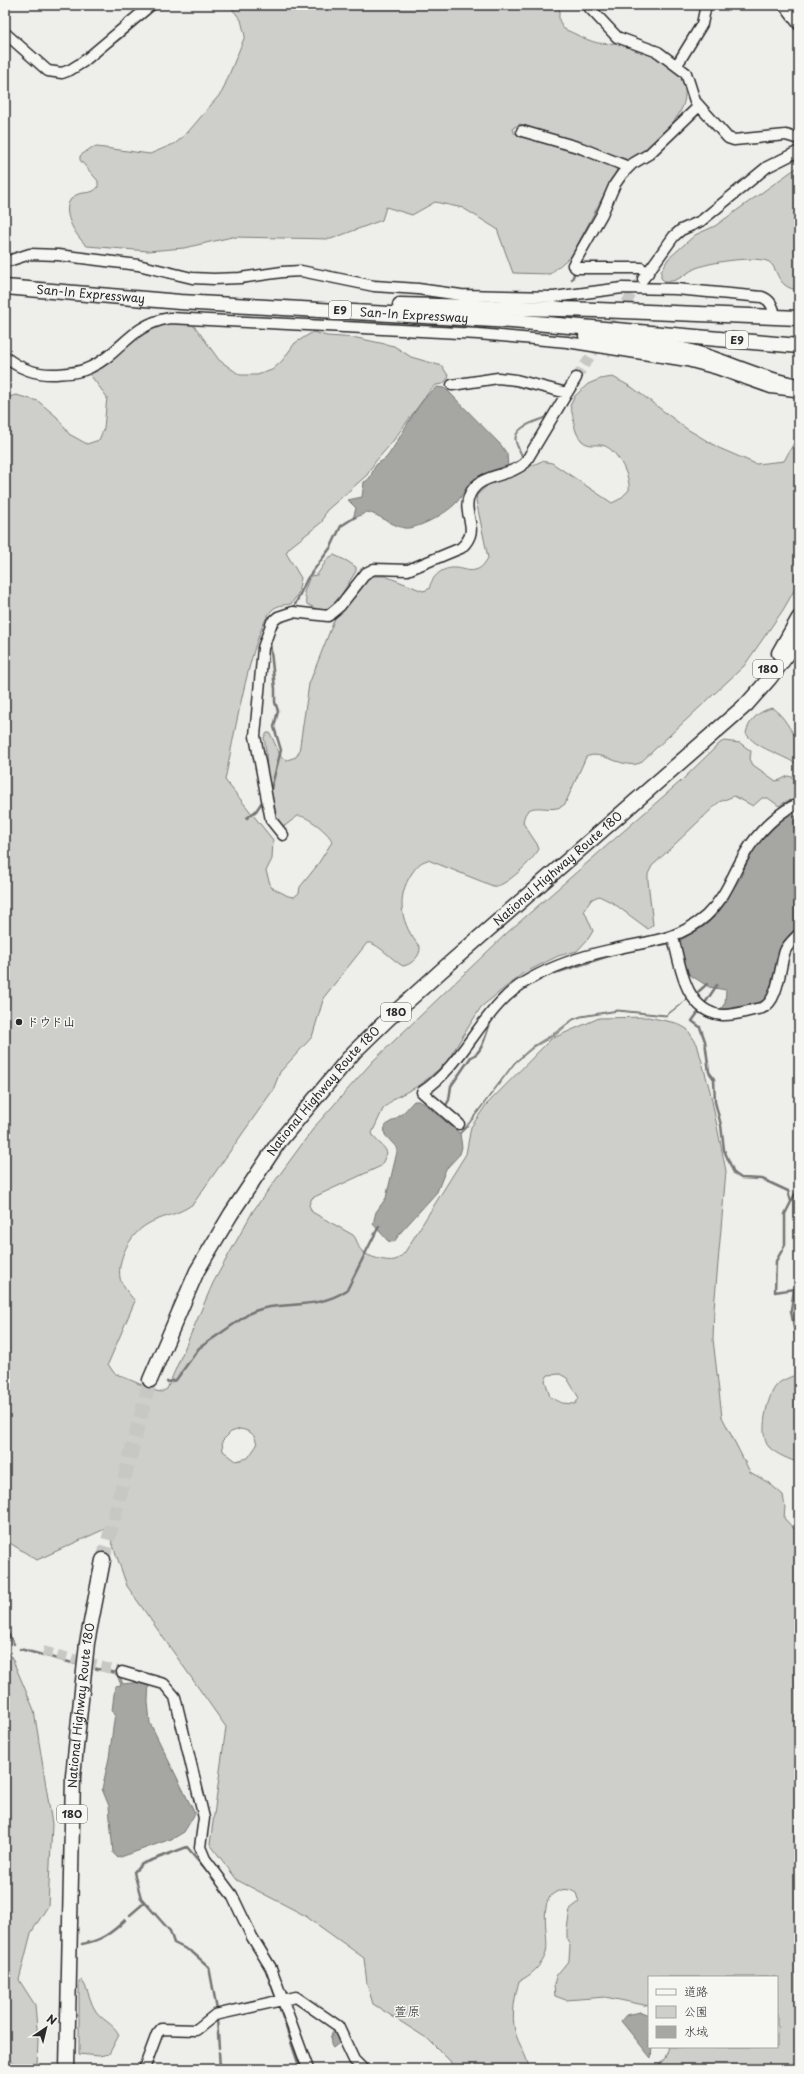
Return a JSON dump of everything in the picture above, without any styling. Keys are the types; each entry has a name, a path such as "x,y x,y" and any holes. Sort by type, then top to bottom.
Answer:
{"highway":[{"name":"San-In Expressway","path":"5,287 180,302 289,307 596,328 799,346"},
{"path":"289,307 465,306 799,318"},
{"path":"366,312 396,317 587,336 671,347 721,361 772,380 799,386"},
{"name":"National Highway Route 180","path":"731,717 785,644 799,618"},
{"name":"National Highway Route 180","path":"150,1380 197,1271 231,1214 278,1143 350,1058 389,1018 442,970 747,704 769,679 799,640"},
{"name":"National Highway Route 180","path":"67,2069 73,1776 87,1643 103,1560"}],"street":[{"path":"5,33 48,71 62,73 83,62 151,5"},
{"path":"587,5 617,37 658,52 686,73 693,97 722,134 731,140 786,135 799,139"},
{"path":"677,66 702,24 706,5"},
{"path":"784,5 799,25"},
{"path":"700,106 649,154 628,167 615,184 602,214 576,259 574,266 641,268 645,276 677,233 701,221 767,167 799,151"},
{"path":"522,130 588,150 628,167"},
{"path":"5,262 30,254 58,255 138,265 192,278 214,279 240,278 282,272 301,272 374,286 418,289 460,295 554,297 622,288 676,289 762,297 767,299 772,304 775,317"},
{"path":"5,357 18,367 35,373 76,373 92,367 139,329 156,321 170,318 478,334 566,342 687,361 717,369 771,388 799,391"},
{"path":"452,385 498,378 516,380 567,393"},
{"path":"283,835 271,820 255,736 263,648 272,622 287,613 328,616 340,606 366,573 374,569 408,570 461,548 472,531 468,504 470,495 477,486 487,479 517,470 525,463 576,378"},
{"path":"458,1124 422,1092 452,1065 494,1009 511,991 528,980 560,965 610,950 673,937 695,924 714,908 731,883 746,852 778,816 797,807"},
{"path":"673,937 687,989 705,1009 723,1016 762,1008 767,1005 779,982 784,953 799,934"},
{"path":"122,1672 164,1684 175,1697 204,1818 200,1847 205,1859 240,1908 252,1937 271,1968 284,1999 308,2069"},
{"path":"144,2069 157,2034 161,2029 196,2030 215,2016 296,1997 338,2026 354,2060 363,2069"}],"green space":[{"path":"229,5 560,5 559,20 564,29 597,43 618,43 634,47 659,58 679,75 684,86 685,98 680,112 664,132 650,146 629,160 520,124 513,128 514,133 614,165 617,170 572,255 550,274 513,273 497,229 463,208 435,202 412,215 386,207 382,220 331,239 232,237 184,248 148,251 87,246 73,229 68,214 70,200 76,195 91,192 98,187 98,181 80,160 80,156 91,148 97,147 150,154 176,143 188,132 222,92 245,36 241,20"},
{"path":"799,166 799,290 785,285 781,281 771,263 751,259 719,262 701,266 673,281 664,281 661,278 661,272 668,259 695,235 715,226"},
{"path":"173,321 191,324 196,328 219,360 240,375 257,375 272,370 282,361 295,343 313,332 327,336 357,338 394,346 411,357 442,366 449,377 443,384 436,385 431,389 390,445 375,462 367,475 326,511 322,522 289,548 286,553 301,578 298,594 291,604 278,606 272,610 257,640 244,690 225,780 273,840 272,859 266,871 271,887 288,896 294,897 299,893 300,887 316,867 332,842 323,830 306,818 298,816 282,827 276,818 272,807 268,784 264,737 267,733 270,733 281,757 287,760 296,757 299,752 309,684 335,618 367,579 371,576 385,576 423,591 429,589 435,576 446,569 456,568 472,570 479,568 488,558 476,500 477,495 488,485 542,461 552,463 612,503 620,499 629,490 628,479 623,465 615,453 605,446 591,445 582,441 575,429 570,406 575,396 588,384 600,379 613,377 633,388 687,429 719,448 756,464 784,461 799,434 799,582 783,610 744,666 640,763 626,764 605,757 592,755 586,757 565,804 553,809 534,808 529,810 525,815 523,823 539,849 525,866 504,883 498,886 493,886 428,860 417,866 407,882 403,892 402,911 408,930 420,947 419,954 412,962 403,966 380,948 371,943 367,943 324,997 312,1037 280,1072 273,1090 193,1204 181,1211 151,1222 140,1229 130,1241 121,1263 120,1278 124,1287 135,1301 108,1364 114,1373 156,1391 161,1392 167,1389 213,1283 253,1211 316,1125 373,1061 508,932 681,781 720,743 724,741 740,743 751,751 750,759 753,765 776,781 788,776 799,779 799,799 787,801 779,806 768,798 762,798 753,806 734,796 719,802 652,866 648,874 648,881 653,925 648,929 613,903 599,896 592,899 584,910 593,931 577,951 558,956 522,974 481,1007 446,1063 420,1085 395,1098 383,1109 372,1133 387,1153 381,1166 312,1198 309,1205 312,1212 353,1235 359,1248 365,1253 382,1260 396,1259 405,1252 466,1154 471,1127 486,1105 551,1039 599,1018 648,1017 676,1023 687,1029 697,1044 710,1091 726,1171 714,1309 713,1339 722,1417 750,1472 769,1483 783,1495 785,1507 784,1518 793,1528 799,1531 799,2069 656,2069 665,2058 669,2048 778,2048 778,1976 648,1976 648,2006 605,1997 566,2000 555,1996 554,1985 556,1976 569,1960 570,1946 567,1939 567,1929 570,1909 579,1902 576,1893 562,1890 556,1892 550,1897 547,1903 545,1920 547,1946 544,1958 535,1970 519,1981 516,1993 513,2012 514,2025 516,2036 529,2069 458,2069 428,2039 373,2004 367,1984 364,1958 304,1915 237,1880 210,1844 226,1727 127,1586 107,1528 37,1560 5,1540 5,398 16,395 38,401 57,417 69,434 87,444 99,440 104,428 107,397 91,376 93,369 152,328","holes":["560,1374 567,1378 579,1398 575,1404 562,1403 550,1397 545,1380 548,1375","240,1429 247,1431 255,1438 257,1445 248,1458 236,1461 223,1451 222,1441 231,1432"]},
{"path":"334,555 356,567 356,571 332,610 322,612 307,604 304,592 310,576 317,575 328,558"},
{"path":"772,708 781,715 799,740 799,766 756,743 746,733 747,728 755,717 763,711"},
{"path":"793,1376 799,1376 799,1463 772,1450 766,1442 764,1434 767,1406 773,1390 780,1382"},
{"path":"5,1651 11,1656 34,1710 52,1824 48,1906 31,1933 19,1980 35,2005 38,2040 37,2066 32,2068 20,2067 5,2057"},
{"path":"81,1980 97,2012 114,2027 119,2035 109,2054 99,2056 79,2054 79,1981"}],"water":[{"path":"437,387 444,388 448,391 501,445 507,454 508,468 484,477 471,484 452,507 424,524 404,528 367,512 353,519 356,508 348,500 362,497 364,482 370,477 377,464 386,458 416,410"},
{"path":"546,417 547,419 545,418 523,428 517,435 517,444 523,457 517,463 522,457 515,440 518,431 532,422"},
{"path":"789,812 796,817 799,815 799,928 788,939 772,985 764,1002 720,1010 725,1003 726,990 709,987 687,973 679,941 706,925 715,916 741,877 749,857 772,827"},
{"path":"689,998 666,1016 618,1011 581,1017 573,1020 557,1034 534,1047 515,1063 466,1128 460,1134 462,1147 460,1154 446,1169 437,1192 401,1232 394,1242 388,1241 373,1224 376,1212 386,1198 397,1152 397,1148 385,1135 385,1128 402,1114 414,1101 419,1101 425,1104 459,1133 465,1128 514,1063 533,1046 556,1032 573,1019 581,1016 618,1010 666,1015"},
{"path":"119,1674 123,1684 149,1681 148,1701 150,1723 195,1814 184,1832 174,1838 118,1858 113,1853 109,1806 102,1789 109,1758 115,1713 112,1711 115,1686 121,1685 117,1675"},
{"path":"641,2012 648,2015 648,2048 652,2048 651,2058 621,2021 626,2015"},
{"path":"335,2030 339,2043 333,2048 331,2039 333,2031"}],"waterway":[{"path":"126,33 148,14"},
{"path":"103,51 123,36"},
{"path":"669,235 676,228"},
{"path":"572,279 575,272"},
{"path":"293,609 307,579 331,547 341,526 355,517"},
{"path":"274,630 280,621"},
{"path":"268,793 271,789 281,750 274,727 278,711 275,702 270,642"},
{"path":"247,818 256,811 264,799"},
{"path":"653,946 671,943"},
{"path":"549,975 615,954"},
{"path":"698,992 707,984"},
{"path":"705,1003 717,985"},
{"path":"700,1010 692,1021 700,1027 705,1041 709,1072 714,1079 715,1102 721,1125 724,1150 734,1173 741,1178 762,1179 788,1191 791,1201"},
{"path":"445,1107 449,1100 451,1086 471,1057 479,1051 492,1019"},
{"path":"796,1338 791,1311 794,1289 775,1292 776,1261 785,1245 785,1214 795,1194 799,1193"},
{"path":"167,1382 176,1380 199,1348 250,1313 261,1309 322,1301 335,1297 347,1290 379,1226"},
{"path":"5,1585 8,1593 8,1628"},
{"path":"9,1635 14,1644"},
{"path":"20,1649 80,1665"},
{"path":"88,1667 117,1673 119,1676"},
{"path":"215,1880 187,1847 142,1864 134,1872 141,1898 170,1931 174,1943 192,1952 209,1967 217,2010"},
{"path":"130,1915 144,1903"},
{"path":"82,1944 105,1936 125,1920"},
{"path":"240,1922 248,1939"},
{"path":"265,1967 276,1998"},
{"path":"278,2003 300,2069"},
{"path":"217,2019 219,2048"},
{"path":"219,2052 220,2069"}],"tunnel":[{"path":"576,378 640,282"},
{"path":"103,1560 150,1380"},
{"path":"43,1651 122,1672"}],"place":[{"name":"ドウド山","path":"19,1022"}],"district":[{"name":"萱原","path":"407,2011"}]}
